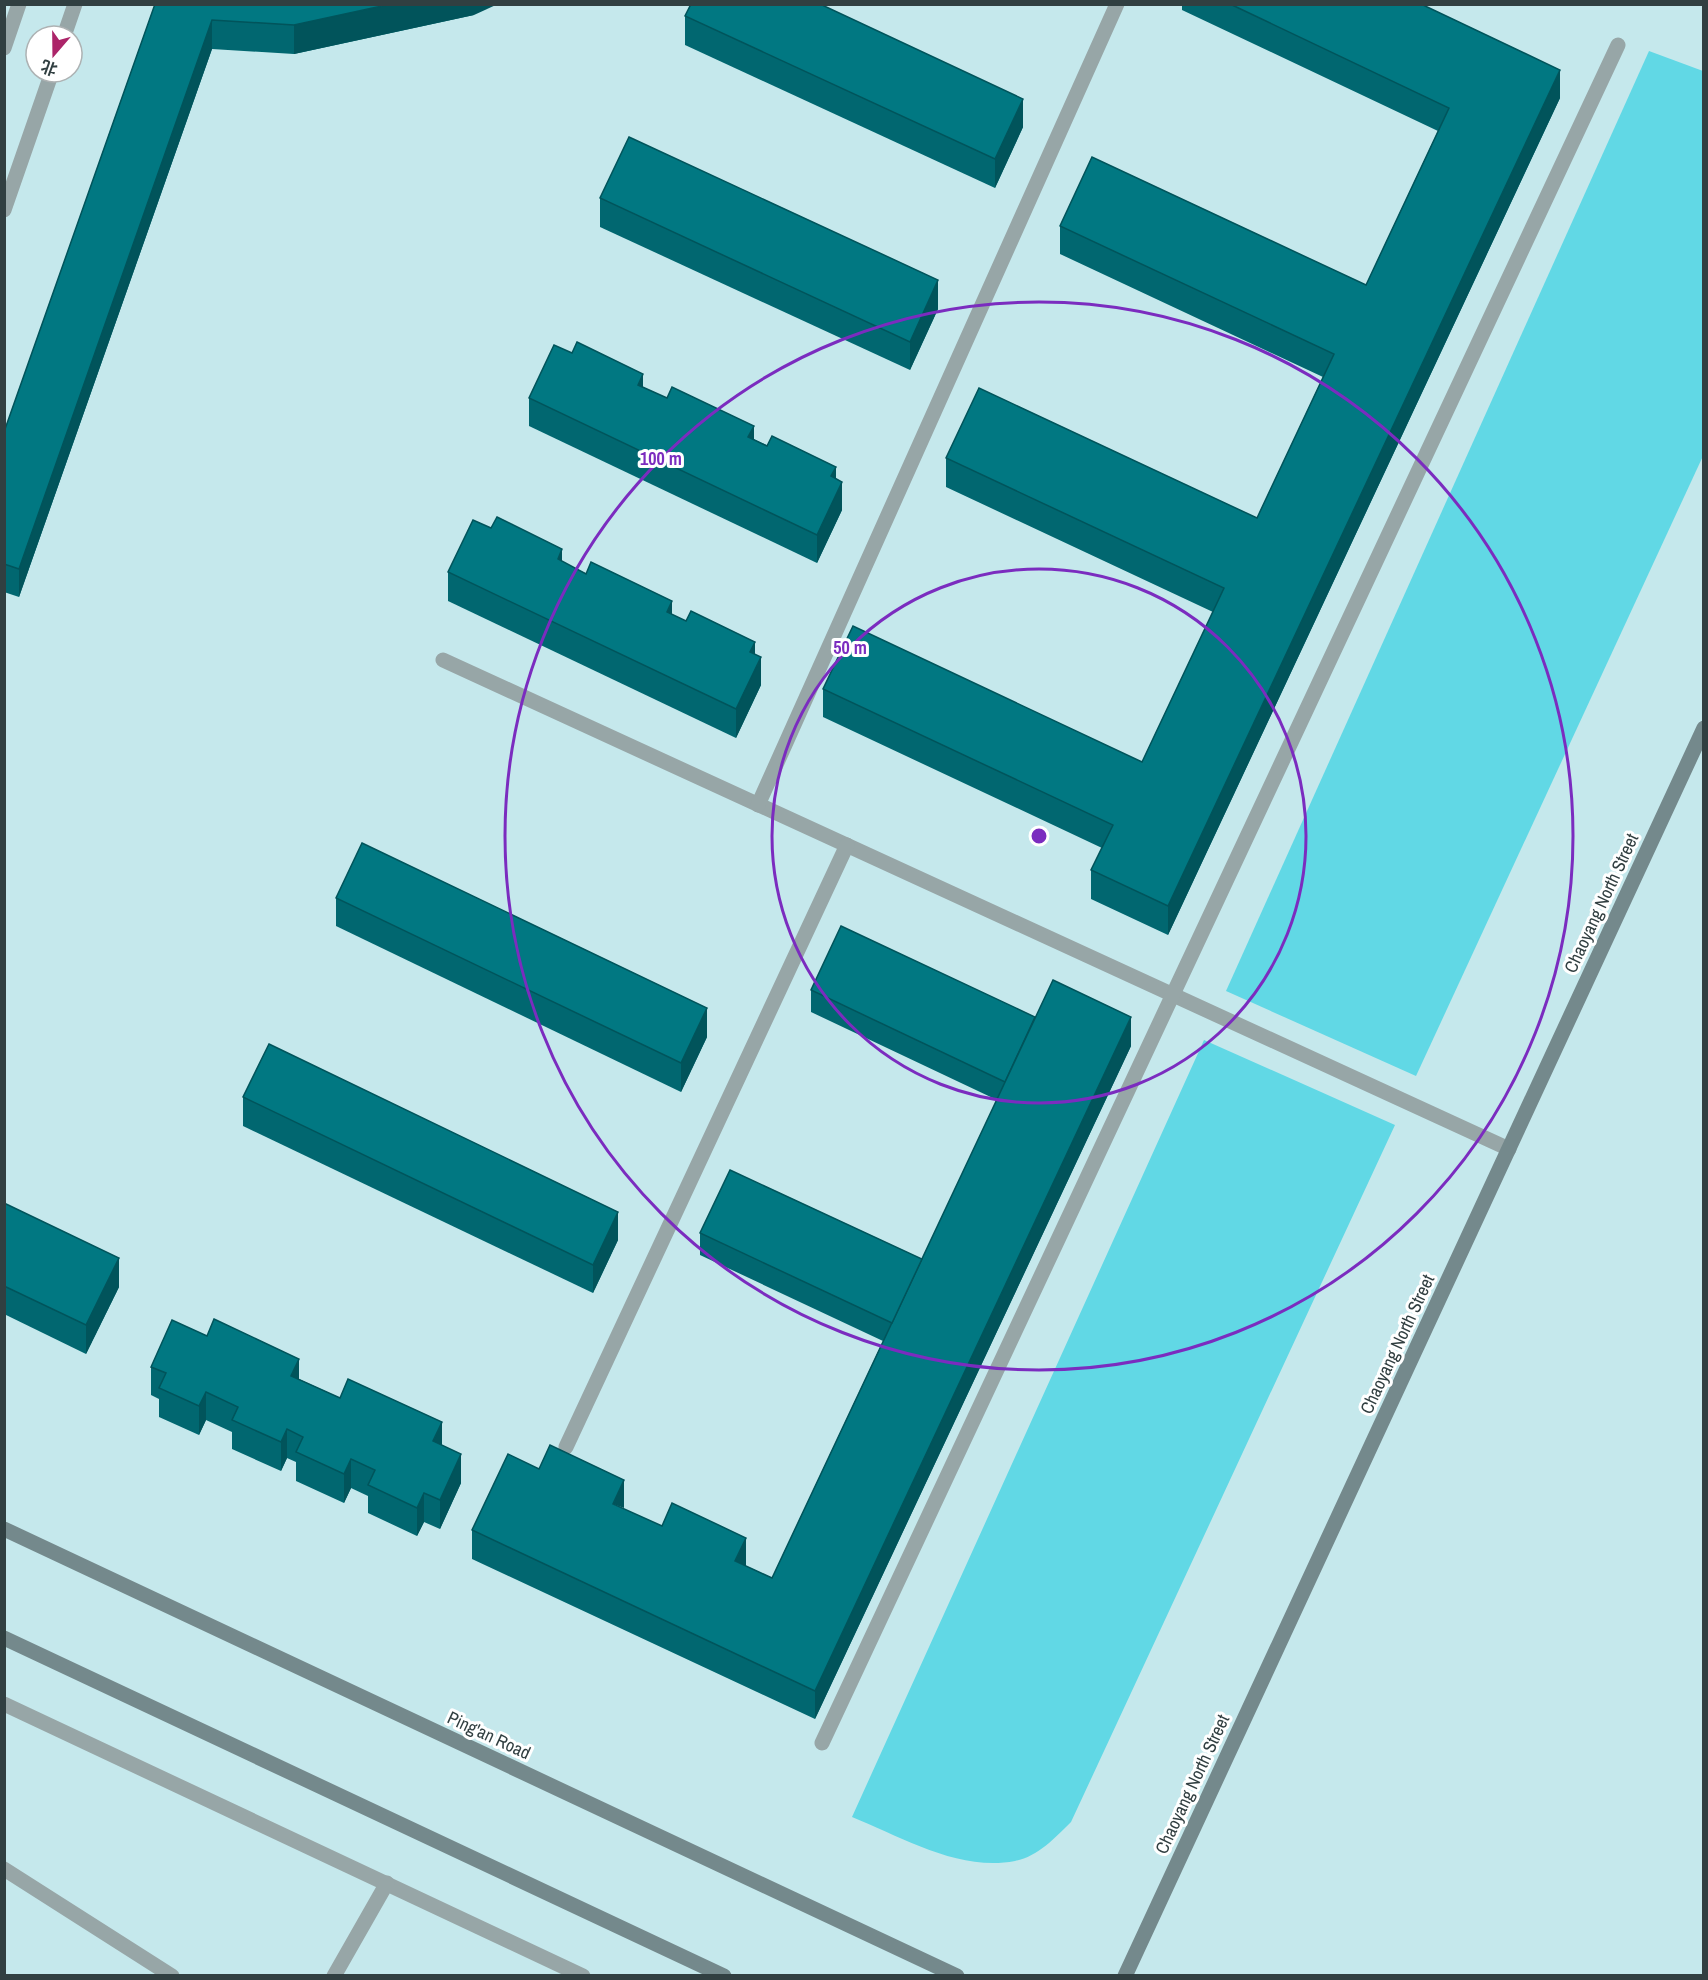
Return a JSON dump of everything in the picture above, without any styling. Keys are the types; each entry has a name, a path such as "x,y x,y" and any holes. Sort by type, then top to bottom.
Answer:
{"main road":[{"name":"Chaoyang North Street","path":"1125,1976 1704,728"},
{"name":"Ping'an Road","path":"4,1529 957,1976"},
{"path":"4,1638 724,1976"}],"street":[{"path":"4,48 19,4"},
{"path":"68,24 75,4"},
{"path":"758,805 1117,4"},
{"path":"822,1743 1618,45"},
{"path":"4,210 48,84"},
{"path":"443,660 1509,1149"},
{"path":"566,1447 847,845"},
{"path":"4,1704 584,1976"},
{"path":"4,1869 172,1976"},
{"path":"334,1976 387,1883"}],"shaded area":[{"path":"1649,51 1703,71 1703,456 1416,1076 1226,991"},
{"path":"1204,1040 1395,1125 1071,1822 1038,1851 1015,1861 973,1862 931,1851 852,1817"}],"building":[{"path":"155,4 391,4 294,25 212,20 19,569 4,564 4,432"},
{"path":"691,4 820,4 1023,99 995,159 685,16"},
{"path":"1230,4 1421,4 1560,70 1168,906 1091,870 1113,825 823,689 853,626 1142,762 1224,588 946,458 979,388 1257,518 1334,354 1060,226 1092,157 1366,285 1449,108"},
{"path":"629,137 938,280 910,342 600,198"},
{"path":"577,342 643,374 638,385 667,398 672,387 754,426 748,437 767,446 772,436 836,467 831,476 842,482 817,535 529,398 554,345 572,353"},
{"path":"497,517 562,549 558,559 586,574 591,562 672,601 667,612 686,621 691,611 755,642 750,652 761,657 736,709 448,572 473,520 491,528"},
{"path":"362,843 707,1008 681,1063 336,898"},
{"path":"841,926 1035,1017 1005,1082 811,990"},
{"path":"1053,980 1131,1017 815,1691 472,1530 508,1454 539,1469 550,1445 624,1480 613,1504 662,1526 672,1503 746,1538 735,1561 772,1578"},
{"path":"269,1044 618,1212 593,1265 243,1097"},
{"path":"730,1170 922,1259 892,1323 700,1233"},
{"path":"4,1203 119,1258 86,1325 4,1286"},
{"path":"214,1319 299,1359 291,1376 340,1398 348,1379 442,1422 433,1441 461,1454 440,1500 424,1493 417,1508 368,1485 375,1470 351,1459 344,1474 296,1452 303,1437 287,1429 281,1442 232,1420 238,1407 206,1392 199,1406 159,1388 166,1373 151,1367 172,1320 207,1336"}]}
